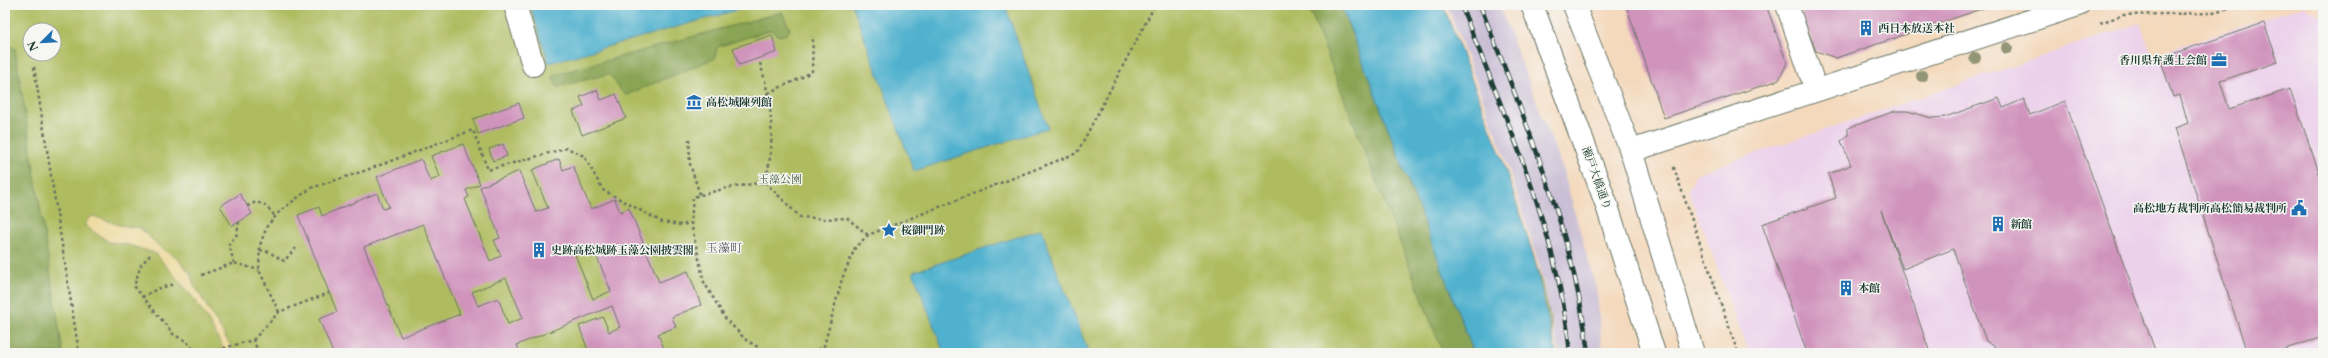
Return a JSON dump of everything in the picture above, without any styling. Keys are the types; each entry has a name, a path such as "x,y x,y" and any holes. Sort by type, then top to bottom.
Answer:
{"street":[{"path":"515,5 533,65"},
{"name":"瀬戸大橋通り","path":"1532,5 1606,202 1654,353"},
{"path":"1574,5 1631,151 1693,353"},
{"path":"1787,5 1816,90"},
{"path":"1631,151 2078,5"}],"path":[{"path":"813,353 824,346 842,279 855,248 868,234 1077,153 1155,5"},
{"path":"2093,25 2123,15 2210,13 2238,5"},
{"path":"768,93 784,84 798,81 812,71 813,36"},
{"path":"760,63 768,93 772,159 766,182"},
{"path":"34,67 79,353"},
{"path":"279,312 259,270 260,250 267,226 275,216 311,188 364,171 473,130 488,170 567,148 584,156 603,190 662,222 681,225 690,224"},
{"path":"689,139 690,164 700,195"},
{"path":"1681,166 1674,168 1738,353"},
{"path":"766,182 800,216 825,219 847,218 868,234"},
{"path":"766,182 727,188 693,197 690,224 704,282 725,318 746,340 768,353"},
{"path":"247,206 256,202 265,206 275,216"},
{"path":"234,262 229,244 237,234 239,222"},
{"path":"260,250 269,252 284,261 296,248"},
{"path":"150,255 141,265 134,286 174,334 186,341 197,353"},
{"path":"201,275 234,262 259,270"},
{"path":"142,297 157,289 174,284"},
{"path":"206,353 220,350 233,344 253,340 279,312 329,293"},
{"path":"253,340 259,353"}],"shaded area":[{"path":"1447,5 1499,5 1563,170 1597,292 1602,353 1559,353 1538,261 1505,157"},
{"path":"2304,6 2323,18 2323,353 1749,353 1688,189 1697,173 2140,23 2152,55"}],"green space":[{"name":"玉藻公園","path":"5,5 1443,5 1495,143 1539,273 1551,321 1555,353 5,353"},
{"path":"1308,5 1341,5 1474,353 1443,353"},
{"path":"782,12 790,30 787,34 779,36 770,30 717,47 715,58 626,95 608,74 558,87 553,79 554,75"},
{"path":"5,44 8,44 15,49 63,353 5,353"}],"sand":[{"path":"93,216 119,225 140,228 162,249 176,257 190,273 194,285 235,353 226,353 208,320 191,295 155,253 125,244 109,242 85,226 88,219"}],"water":[{"path":"530,5 755,5 549,63"},
{"path":"852,5 1005,5 1048,128 914,171"},
{"path":"1341,5 1443,5 1502,158 1534,258 1556,353 1474,353"},
{"path":"1041,229 1089,353 944,353 913,272"}],"building":[{"path":"1626,5 1766,5 1787,63 1779,80 1664,118"},
{"name":"西日本放送本社","path":"1798,5 1993,5 1836,58 1816,51"},
{"path":"2264,23 2278,62 2220,81 2229,109 2290,89 2323,184 2323,337 2272,353 2247,353 2175,128 2188,123 2180,95 2173,97 2160,58"},
{"path":"772,35 777,52 739,65 733,48"},
{"path":"597,90 601,100 616,94 626,118 582,135 573,111 584,106 580,97"},
{"name":"新館","path":"1999,98 2003,108 2024,99 2030,115 2065,101 2156,353 2005,353 1986,341 1953,249 1903,269 1881,210 1930,353 1807,353 1762,224 1836,198 1828,174 1851,165 1841,141 1848,135 1848,128 1895,111 1907,111 1932,118 1945,117"},
{"path":"519,103 524,118 478,134 473,119"},
{"name":"史跡高松城跡玉藻公園披雲閣","path":"463,144 480,184 466,190 469,197 465,199 490,261 501,256 494,240 500,238 480,187 519,171 536,212 548,208 532,170 559,159 563,170 573,166 591,209 615,199 620,212 629,208 659,282 688,271 701,305 672,317 676,327 658,334 666,353 589,353 579,326 603,317 609,332 620,327 612,306 517,345 520,353 333,353 319,319 337,312 298,215 319,207 322,216 377,193 383,209 389,207 377,177 421,159 430,181 440,177 431,156","holes":["423,224 460,314 401,337 364,247","592,245 611,291 593,299 574,252","506,278 523,318 508,324 498,298 478,306 472,292"]},
{"path":"503,144 507,156 493,161 489,149"},
{"path":"240,194 252,214 232,226 220,206"}],"railway":[{"path":"1461,5 1512,132 1542,219 1555,263 1564,308 1570,353"},
{"path":"1480,5 1530,133 1559,220 1571,263 1581,308 1588,353"}],"place":[{"name":"西日本放送本社","path":"1866,28"},
{"name":"香川県弁護士会館","path":"2219,60"},
{"name":"高松城陳列館","path":"694,102"},
{"name":"高松地方裁判所高松簡易裁判所","path":"2299,208"},
{"name":"新館","path":"1998,224"},
{"name":"桜御門跡","path":"889,230"},
{"name":"史跡高松城跡玉藻公園披雲閣","path":"539,250"},
{"name":"本館","path":"1846,288"}],"district":[{"name":"玉藻町","path":"724,247"}]}
